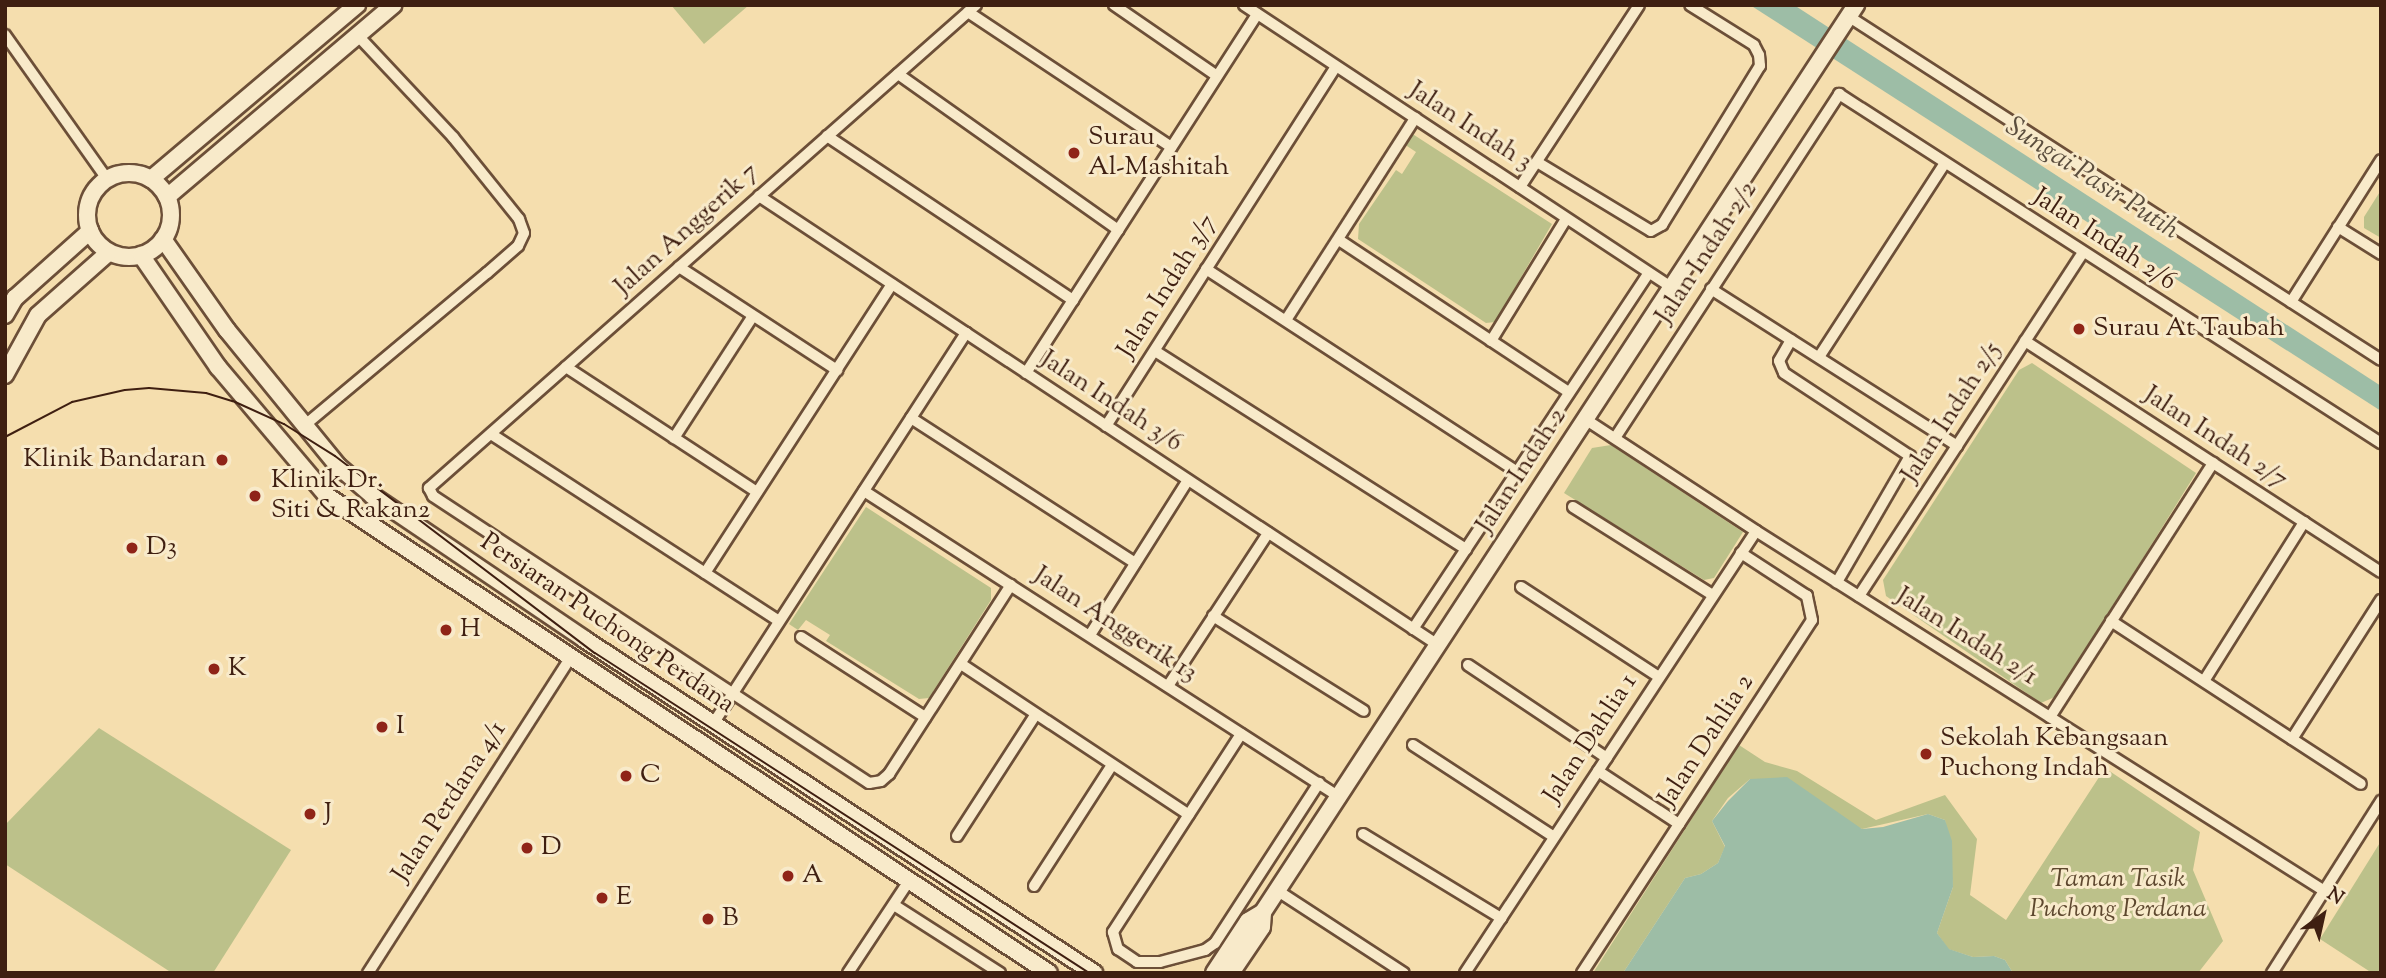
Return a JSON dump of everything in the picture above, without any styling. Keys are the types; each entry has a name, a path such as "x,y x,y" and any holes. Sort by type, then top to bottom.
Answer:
{"main road":[{"path":"151,179 356,5"},
{"path":"167,197 393,5"},
{"name":"Jalan Indah 2","path":"1231,973 1262,927 1264,912 1341,798 1848,17"},
{"path":"129,173 151,179 167,197 171,218 163,239 141,255 129,257 108,253 90,230 88,207 91,196 107,179 129,173"},
{"path":"5,315 15,298 90,230"},
{"name":"Persiaran Puchong Perdana","path":"163,239 227,330 338,466 373,496 713,724 1094,973"},
{"path":"5,375 38,315 108,253"},
{"name":"Persiaran Puchong Perdana","path":"141,255 218,367 327,496 1049,973"},
{"name":"Jalan Indah 2","path":"1214,973 1248,921 1264,912"}],"street":[{"path":"1114,5 1217,76"},
{"name":"Jalan Indah 3","path":"1244,5 1671,287"},
{"path":"1520,187 1639,5"},
{"path":"1536,162 1651,231 1662,225 1760,66 1754,45 1690,5"},
{"path":"972,9 1171,147"},
{"name":"Jalan Anggerik 7","path":"731,695 433,496 429,488 972,9"},
{"path":"1026,373 1257,14"},
{"path":"1848,17 2381,360"},
{"path":"5,35 107,179"},
{"path":"305,425 518,246 524,233 519,219 453,137 358,36"},
{"name":"Jalan Indah 3/7","path":"1106,426 1336,67"},
{"path":"898,74 1118,230"},
{"name":"Jalan Indah 2/6","path":"1839,94 2082,254 2381,443"},
{"name":"Jalan Indah 2/2","path":"1615,438 1839,94"},
{"path":"1286,320 1415,118"},
{"path":"827,136 1073,300"},
{"path":"2291,302 2381,160"},
{"path":"1819,358 1945,163"},
{"name":"Jalan Indah 3/6","path":"759,196 1438,645"},
{"path":"1491,341 1566,219"},
{"path":"2338,227 2381,254"},
{"path":"1339,240 1569,392"},
{"name":"Jalan Indah 2/5","path":"1859,596 2082,254"},
{"path":"679,267 837,370"},
{"path":"1206,269 1517,472"},
{"path":"1413,629 1649,273"},
{"path":"705,573 892,284"},
{"path":"1711,289 1957,446"},
{"path":"674,438 753,316"},
{"path":"713,724 966,333"},
{"path":"1791,340 1779,361 1779,367 1784,373 1910,456 1837,582"},
{"name":"Jalan Indah 2/7","path":"2025,341 2381,572"},
{"path":"1155,351 1466,549"},
{"path":"566,367 757,492"},
{"path":"911,418 1135,563"},
{"name":"Jalan Indah 2/1","path":"1585,419 1756,531 2323,890"},
{"path":"491,434 779,621"},
{"path":"2050,717 2213,463"},
{"path":"1090,635 1188,480"},
{"name":"Jalan Anggerik 13","path":"864,491 1341,798"},
{"path":"1573,507 1713,596"},
{"path":"2204,681 2304,522"},
{"name":"Jalan Dahlia 1","path":"1465,973 1756,531"},
{"path":"1168,686 1268,533"},
{"name":"Jalan Dahlia 2","path":"1583,973 1812,620 1807,596 1741,552"},
{"path":"731,695 869,783 881,781 1011,585"},
{"path":"1521,587 1660,677"},
{"path":"2292,739 2381,600"},
{"path":"1213,616 1364,711"},
{"path":"2111,621 2361,784"},
{"path":"801,637 925,717"},
{"name":"Jalan Perdana 4/1","path":"368,973 570,657"},
{"path":"961,664 1189,815"},
{"path":"1468,665 1607,758"},
{"path":"957,836 1036,714"},
{"path":"1241,734 1113,932 1118,949 1137,962 1160,962 1205,950 1215,943 1320,783"},
{"path":"1413,745 1554,837"},
{"path":"1034,886 1112,765"},
{"path":"1598,771 1679,824"},
{"path":"2272,973 2381,801"},
{"path":"1363,834 1501,918"},
{"path":"848,973 909,881"},
{"path":"1278,891 1404,973"},
{"path":"894,905 1000,973"}],"green space":[{"path":"671,5 749,5 704,44"},
{"path":"1411,133 1552,224 1495,322 1486,323 1358,239 1359,224 1396,170 1402,174 1416,152 1404,144"},
{"path":"2381,190 2381,238 2364,228 2364,217"},
{"path":"2032,363 2196,473 2057,696 2041,703 1886,596 1883,580 2019,370"},
{"path":"1611,445 1743,532 1714,578 1704,580 1564,493 1592,448"},
{"path":"866,507 991,588 991,600 929,698 919,699 826,641 830,635 806,620 798,630 789,624"},
{"path":"99,728 291,850 213,973 172,973 5,864 5,825"},
{"name":"Taman Tasik Puchong Perdana","path":"1739,745 1765,762 1797,771 1876,820 1945,795 1977,839 1970,895 2006,920 2105,768 2200,832 2193,870 2223,941 2198,973 2013,973 2005,960 1994,956 1973,957 1948,949 1937,933 1953,887 1945,820 1928,814 1862,829 1750,779 1728,798 1712,821 1725,847 1718,863 1701,874 1685,878 1623,973 1593,973"},
{"path":"2381,841 2381,973 2372,973 2320,939"}],"shaded area":[{"path":"1750,5 1794,5 2381,386 2381,411"},
{"path":"1787,777 1862,829 1883,827 1928,814 1945,820 1952,841 1953,887 1937,933 1949,949 1973,957 1994,956 2005,960 2013,973 1623,973 1685,878 1701,874 1718,863 1725,846 1712,821 1728,801 1750,779"}],"tram line":[{"path":"5,437 72,402 125,390 149,388 206,393 233,401 284,424 335,456 595,653 1089,973"}],"place":[{"name":"Surau Al-Mashitah","path":"1074,153"},
{"name":"Surau At Taubah","path":"2079,329"},
{"name":"Klinik Bandaran","path":"222,460"},
{"name":"Klinik Dr. Siti & Rakan2","path":"255,496"},
{"name":"D3","path":"132,548"},
{"name":"H","path":"446,630"},
{"name":"K","path":"214,669"},
{"name":"I","path":"382,727"},
{"name":"Sekolah Kebangsaan Puchong Indah","path":"1926,754"},
{"name":"C","path":"626,776"},
{"name":"J","path":"310,814"},
{"name":"D","path":"527,848"},
{"name":"A","path":"788,876"},
{"name":"E","path":"602,898"},
{"name":"B","path":"708,919"}],"water label":[{"name":"Sungai Pasir Putih","path":"2092,179"}]}
